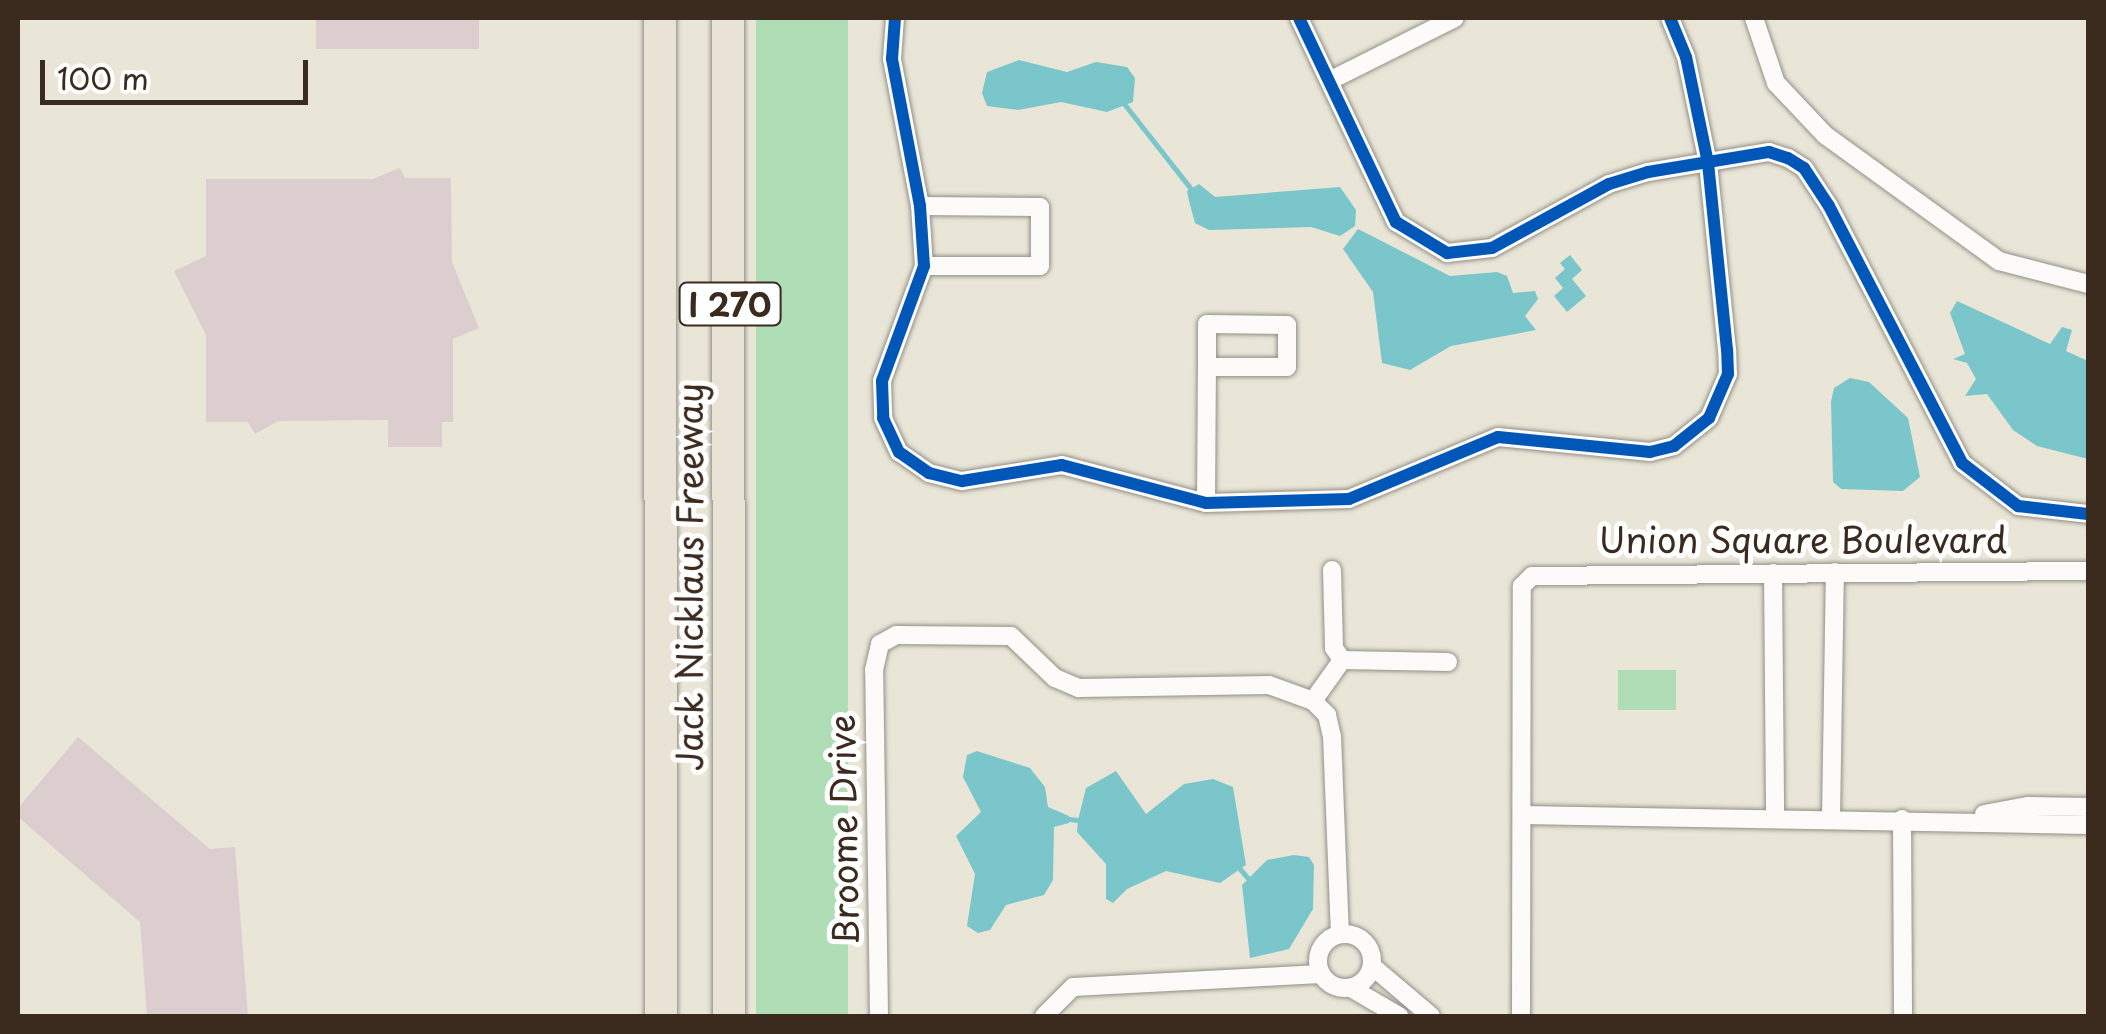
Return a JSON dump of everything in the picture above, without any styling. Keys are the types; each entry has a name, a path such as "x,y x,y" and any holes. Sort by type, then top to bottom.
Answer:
{"highway":[{"path":"651,18 660,106"},
{"name":"Jack Nicklaus Freeway","path":"660,18 661,1016"},
{"name":"Jack Nicklaus Freeway","path":"728,18 729,1016"}],"street":[{"path":"895,18 892,58 920,206 924,266 880,399 898,452 930,473 962,482 1062,465 1206,503 1348,498 1498,436 1650,452 1693,434 1721,397 1728,374 1708,164 1686,58 1670,18"},
{"path":"1299,18 1333,79 1396,222 1447,254 1492,248 1608,184 1769,152 1804,168 1962,464 2018,506 2088,514"},
{"path":"1333,79 1455,18"},
{"path":"1754,18 1776,83 1825,134 1999,260 2088,284"},
{"path":"920,206 1040,207 1040,266 924,266"},
{"path":"1206,503 1207,368 1208,324 1287,324 1287,367 1207,368"},
{"path":"1332,570 1334,648 1342,660"},
{"name":"Union Square Boulevard","path":"1522,815 1522,586 1545,571 2088,572"},
{"path":"1831,819 1835,572"},
{"path":"1774,573 1776,818"},
{"name":"Broome Drive","path":"879,1016 874,670 880,644 896,635 1002,634 1055,678 1079,688 1269,685 1312,701"},
{"path":"1342,660 1448,662"},
{"path":"1340,934 1332,736 1327,714 1312,701 1342,660"},
{"path":"1964,818 2028,806 2088,807"},
{"path":"1521,1016 1522,815 1964,818 2088,825"},
{"path":"1902,819 1903,1016"},
{"path":"1340,934 1364,942 1372,966 1431,1016"},
{"path":"1320,974 1320,949 1340,934"},
{"path":"1352,988 1372,966"},
{"path":"1044,1016 1073,987 1320,974 1334,986 1352,988 1398,1016"}],"green space":[{"path":"756,18 848,18 848,1016 756,1016"},
{"path":"1618,670 1676,670 1676,710 1618,710"}],"water":[{"path":"1019,60 1067,72 1096,62 1127,67 1135,78 1133,102 1107,112 1061,102 1018,110 987,106 982,93 987,72"},
{"path":"1199,184 1215,197 1340,187 1356,210 1355,226 1340,236 1311,227 1209,230 1195,223 1189,201 1187,191"},
{"path":"1358,229 1450,276 1497,272 1507,276 1513,293 1535,291 1538,299 1525,316 1536,330 1451,346 1410,370 1382,363 1373,292 1343,249"},
{"path":"1570,255 1582,270 1572,279 1586,296 1567,312 1554,296 1563,288 1555,278 1565,269 1560,263"},
{"path":"1957,301 2050,344 2062,327 2072,330 2066,351 2088,361 2088,459 2037,446 2013,430 1987,394 1965,396 1976,379 1967,363 1953,359 1965,354 1950,313"},
{"path":"1850,378 1869,382 1908,418 1920,477 1903,491 1841,489 1833,482 1831,402 1834,388"},
{"path":"977,751 1030,768 1045,787 1048,807 1069,816 1069,823 1054,827 1053,880 1044,895 1006,905 990,930 978,933 967,926 975,874 956,836 981,812 963,777 967,755"},
{"path":"1116,771 1146,814 1184,784 1213,779 1233,787 1246,865 1220,883 1166,871 1127,889 1113,903 1106,899 1106,864 1077,832 1086,788"},
{"path":"1294,855 1309,857 1314,865 1313,909 1289,949 1250,958 1242,885 1267,860"}],"building":[{"path":"316,18 479,18 479,49 316,49"},
{"path":"400,168 405,178 451,178 452,262 479,328 453,339 453,422 442,422 442,447 388,447 388,420 278,421 255,434 248,422 206,422 206,335 174,271 206,256 206,179 373,179"},
{"path":"78,737 210,849 235,847 248,1016 147,1016 140,922 18,817 18,808"}],"waterway":[{"path":"1125,105 1191,189"},
{"path":"1069,819 1078,820"},
{"path":"1240,869 1247,877"}],"cycle path":[{"path":"895,18 892,59 920,206 924,266 882,381 883,418 899,452 929,473 962,481 1062,465 1206,503 1349,499 1498,437 1650,452 1674,446 1709,418 1728,374 1727,350 1708,163 1686,57 1670,18"},
{"path":"1299,18 1396,222 1447,253 1492,248 1609,184 1648,172 1769,152 1804,168 1829,206 1962,463 2018,506 2088,514"}]}
